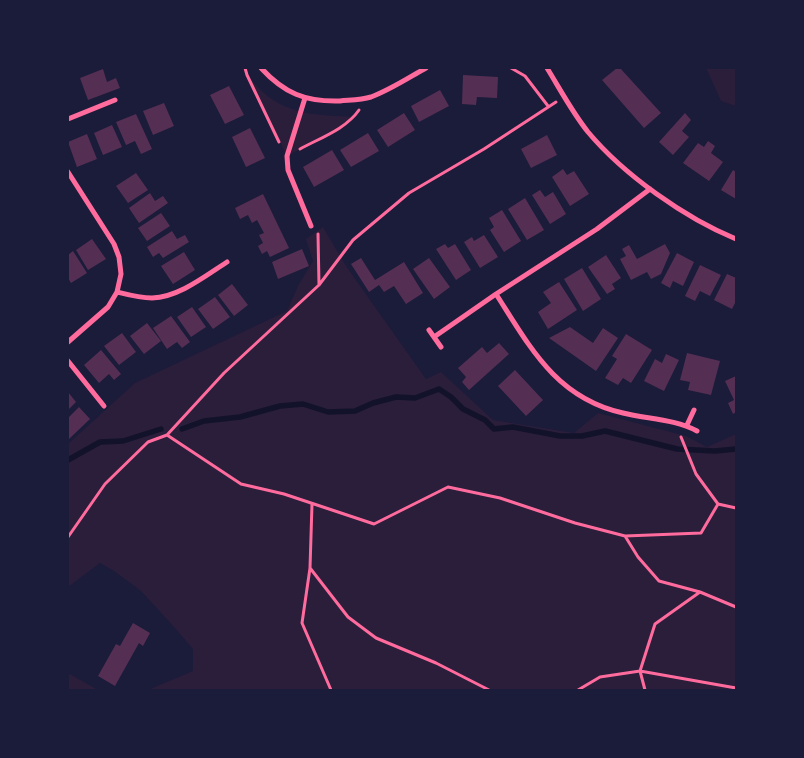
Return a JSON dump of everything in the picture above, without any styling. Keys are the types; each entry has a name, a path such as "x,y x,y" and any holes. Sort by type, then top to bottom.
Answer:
{"street":[{"path":"260,68 289,92 305,98 327,101 369,98 390,89 426,68"},
{"path":"546,68 588,132 610,155 650,189 684,212 736,239"},
{"path":"305,98 287,156 288,170 311,226"},
{"path":"68,120 115,100"},
{"path":"68,172 114,244 120,257 121,274 117,292 108,307 68,342"},
{"path":"434,337 496,294 597,229 650,189"},
{"path":"117,292 140,297 167,296 181,290 227,262"},
{"path":"496,294 540,360 556,378 575,393 598,405 622,413 686,425 696,431"},
{"path":"429,330 441,347"},
{"path":"68,362 104,406"},
{"path":"686,425 694,410"}],"path":[{"path":"511,68 525,76 548,106"},
{"path":"68,537 105,484 148,442 167,435 224,373 319,285 353,240 409,193 484,149 548,106 564,98"},
{"path":"311,226 318,234 319,285"},
{"path":"167,435 241,484 284,494 374,524 448,487 500,498 575,523 624,536 701,533 718,504"},
{"path":"684,444 696,474 718,504 736,508"},
{"path":"312,504 310,568 302,623 331,690"},
{"path":"624,536 638,557 659,581 700,592 736,607"},
{"path":"310,568 348,617 376,638 436,663 489,690"},
{"path":"645,690 640,671 655,624 700,592"},
{"path":"578,690 600,677 640,671 736,688"}],"shaded area":[{"path":"706,68 736,68 736,106 721,101"},
{"path":"247,75 260,90 289,108 321,115 355,117 342,127 287,156"},
{"path":"323,227 346,266 426,379 441,372 493,420 574,433 598,413 686,436 707,447 736,434 736,690 148,690 193,671 193,649 141,591 100,563 68,587 68,444 135,383 287,311 298,286 313,261 306,239"},
{"path":"68,673 98,690 68,690"}],"building":[{"path":"617,68 620,68 661,113 644,128 602,80"},
{"path":"103,69 107,82 116,78 120,88 88,100 80,78"},
{"path":"463,75 498,77 497,98 477,97 476,105 462,104"},
{"path":"229,86 244,115 225,124 210,95"},
{"path":"440,90 449,106 419,122 411,106"},
{"path":"164,103 174,126 153,135 143,111"},
{"path":"404,113 415,130 388,147 377,130"},
{"path":"685,113 691,120 682,131 689,137 673,155 659,142"},
{"path":"136,114 152,149 141,154 135,141 126,145 116,122"},
{"path":"112,125 122,147 103,155 94,133"},
{"path":"250,128 265,158 246,167 232,137"},
{"path":"368,133 379,151 351,167 340,150"},
{"path":"87,134 97,159 77,167 68,142"},
{"path":"547,135 557,155 531,168 521,149"},
{"path":"708,141 715,146 711,153 723,162 709,181 683,163 698,143 704,147"},
{"path":"332,150 344,170 314,187 303,167"},
{"path":"563,169 567,175 574,171 589,194 570,206 552,177"},
{"path":"733,170 736,172 736,199 721,190"},
{"path":"136,173 148,190 128,203 116,186"},
{"path":"540,190 545,197 553,192 566,214 550,224 532,195"},
{"path":"150,193 155,201 163,196 168,203 139,223 129,208"},
{"path":"263,194 289,248 270,257 267,251 262,254 258,246 263,243 259,235 264,233 257,220 252,223 248,215 240,219 235,208"},
{"path":"525,198 544,230 527,240 508,209"},
{"path":"502,210 521,241 504,252 490,230 494,227 489,218"},
{"path":"161,213 170,226 147,241 138,228"},
{"path":"172,231 177,239 185,235 189,242 163,258 159,253 153,257 147,247"},
{"path":"484,235 498,257 480,268 464,242 472,237 474,241"},
{"path":"92,239 106,259 88,270 76,250"},
{"path":"445,244 448,248 455,244 471,270 456,280 436,249"},
{"path":"665,244 670,253 661,274 651,279 647,272 631,280 620,259 626,256 622,249 629,245 637,259"},
{"path":"302,249 309,266 278,279 272,262"},
{"path":"73,251 87,273 71,283 68,278 68,255"},
{"path":"184,252 195,270 173,284 161,266"},
{"path":"677,253 694,262 683,286 673,281 670,288 661,283"},
{"path":"606,255 621,278 612,284 615,289 607,294 588,267"},
{"path":"361,258 375,280 404,262 423,293 406,304 394,286 384,292 379,285 369,292 351,264"},
{"path":"429,258 450,287 434,299 413,269"},
{"path":"700,265 721,275 710,296 700,291 695,301 685,296"},
{"path":"582,268 601,299 583,311 564,279"},
{"path":"727,274 736,278 736,301 732,309 714,300"},
{"path":"559,282 577,310 548,329 538,312 551,303 543,292"},
{"path":"232,284 248,305 234,316 218,295"},
{"path":"215,297 230,317 213,329 198,309"},
{"path":"192,307 206,327 191,337 177,317"},
{"path":"171,316 190,342 182,348 177,342 167,349 153,328"},
{"path":"147,323 161,341 144,354 130,336"},
{"path":"570,327 593,343 603,328 618,338 596,371 549,338"},
{"path":"122,333 136,352 119,365 104,346"},
{"path":"626,334 652,350 631,383 623,378 618,385 605,378 617,359 612,356"},
{"path":"499,343 509,354 469,390 462,382 466,377 458,368 482,347 487,353"},
{"path":"101,350 121,374 114,380 109,374 99,383 84,365"},
{"path":"687,353 720,361 711,395 688,390 690,382 680,380"},
{"path":"666,354 679,360 664,391 644,381 655,359 662,363"},
{"path":"515,370 543,400 526,416 498,386"},
{"path":"736,376 736,412 733,414 728,403 734,400 725,381"},
{"path":"68,392 76,402 68,410"},
{"path":"79,407 90,419 69,439 68,418"},
{"path":"133,623 150,633 143,646 139,643 115,686 98,676 116,644 120,646"}],"waterway":[{"path":"182,429 204,421 240,417 280,406 303,404 328,412 355,411 373,403 396,397 415,398 439,389 451,397 463,409 485,420 494,429 513,427 560,436 582,436 605,431 677,449 715,451 736,449"},
{"path":"68,460 100,442 123,441 161,429"}]}
